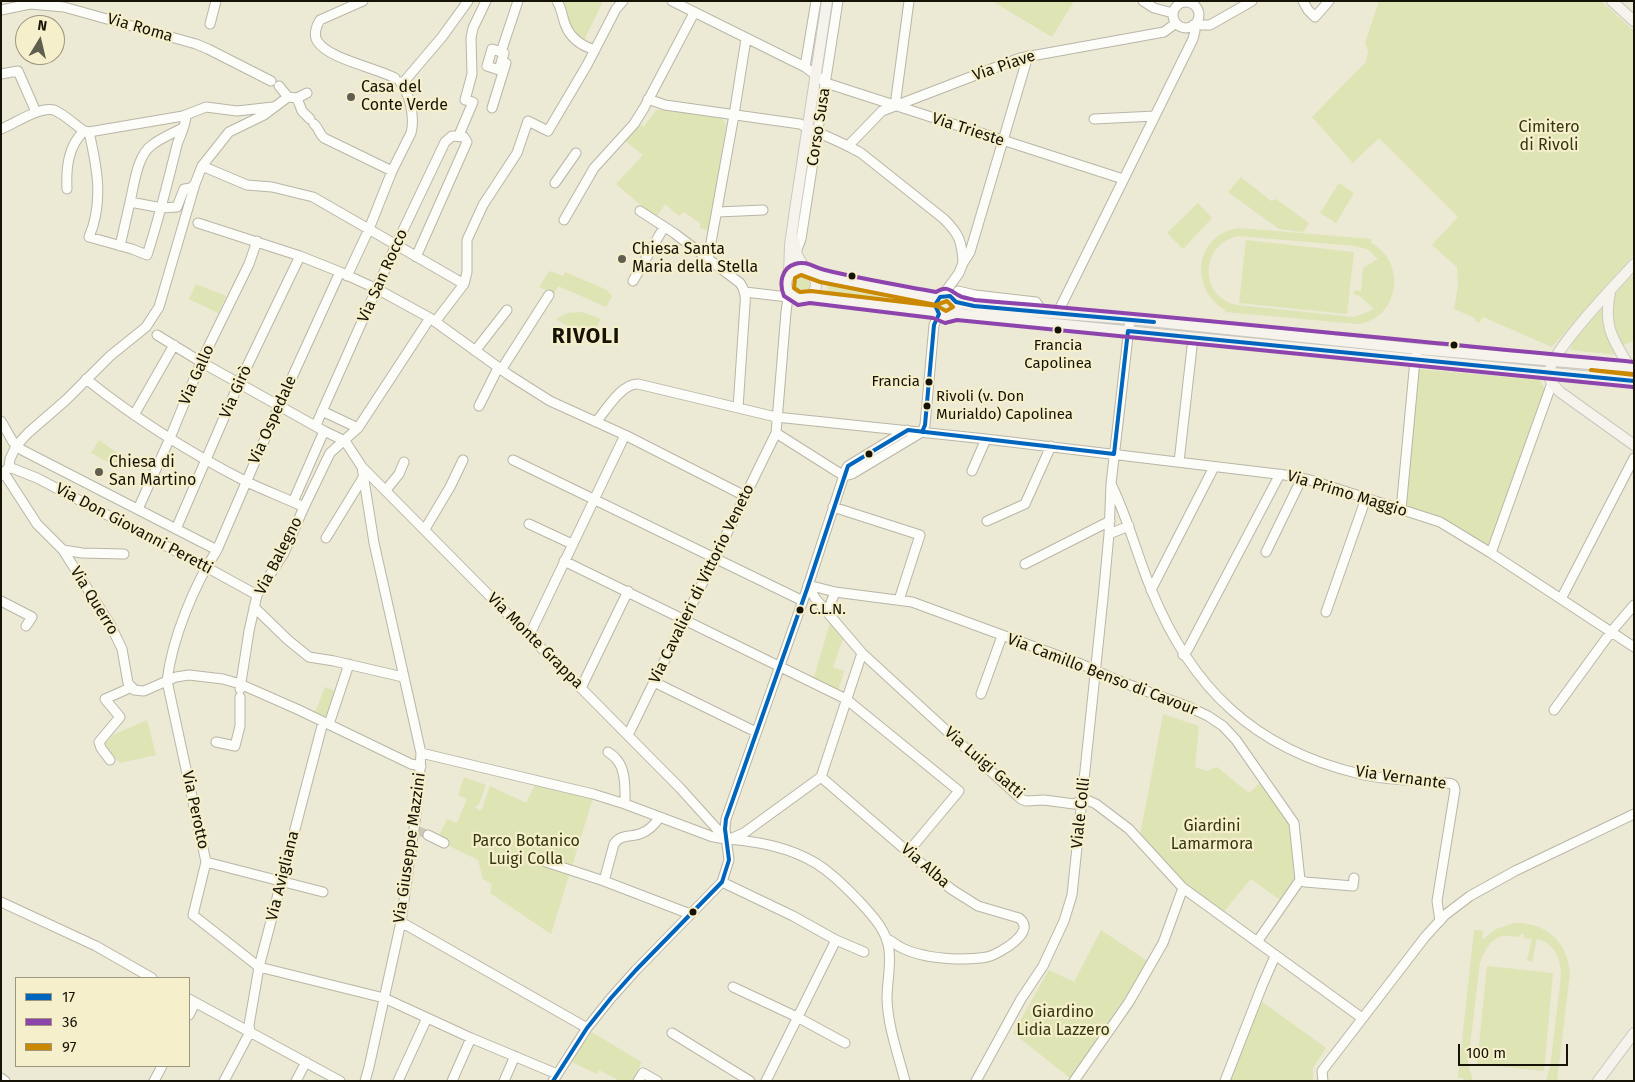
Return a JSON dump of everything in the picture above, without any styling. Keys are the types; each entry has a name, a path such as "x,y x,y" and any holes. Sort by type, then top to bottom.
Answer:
{"main road":[{"name":"Corso Susa","path":"788,276 792,233 827,1"},
{"path":"1612,1 1634,21"},
{"name":"Corso Susa","path":"792,233 796,252 809,271"},
{"path":"1634,264 1558,351 1552,360 1548,372 1552,383 1568,398 1634,445"},
{"path":"956,301 947,317 937,313 810,297 799,299 789,296 786,286 788,276 795,270 809,271 940,297 950,296 982,317 1634,381"},
{"path":"809,271 816,279 817,286 810,297"},
{"path":"1610,290 1607,314 1610,333 1614,343 1632,368"},
{"path":"937,313 935,305 940,297"},
{"path":"956,301 979,307 1058,312 1418,349 1632,368"},
{"path":"1598,1081 1634,1033"}],"street":[{"path":"210,24 216,1"},
{"path":"360,2 320,20 316,31 318,43 326,50 401,84 442,37 468,1"},
{"path":"416,257 467,140 459,135 469,101 472,74 473,28 486,1"},
{"path":"501,52 518,1"},
{"path":"557,1 566,26 581,45 595,50"},
{"path":"202,166 247,185 265,186 293,193 306,194 464,284 467,272 467,240 483,205 520,148 528,121 548,131 588,65 616,9 623,1"},
{"name":"Via Trieste","path":"672,1 805,68 826,83 1123,179"},
{"name":"Corso Susa","path":"805,68 816,1"},
{"name":"Corso Susa","path":"796,252 801,239 838,1"},
{"path":"895,106 909,1"},
{"path":"1143,1 1154,8 1173,13"},
{"path":"1058,312 1193,39 1194,24 1198,14 1198,4 1184,3 1177,6 1173,13 1176,24 1186,28 1194,24 1210,25 1252,1"},
{"path":"1303,1 1315,17 1330,1"},
{"name":"Via Roma","path":"1,10 30,4 69,8 196,44 275,84 293,98"},
{"path":"564,220 594,168 634,124 694,12"},
{"name":"Via Piave","path":"848,146 879,114 895,106 1028,56 1164,32 1176,24"},
{"path":"708,259 718,212 746,39"},
{"path":"956,301 959,274 970,252 1028,56"},
{"path":"492,108 506,62"},
{"path":"1,74 18,70 36,112"},
{"name":"Via Ospedale","path":"167,681 170,660 206,567 217,550 279,406 344,274 369,229 392,171 409,141 413,127 401,84"},
{"path":"5,472 16,446 28,433 110,356 146,327 159,307 202,166 228,132 264,115 276,106 307,93"},
{"path":"293,98 302,111 319,127 324,138 392,171"},
{"path":"648,99 665,105 800,124 818,134 848,146 861,153 953,228 962,246 963,263"},
{"path":"66,189 70,153 79,136 86,132 150,123 186,115 206,107 237,111 276,106"},
{"path":"1,130 36,112 47,109 56,112 86,132 96,161 98,187 97,212 89,237 147,255 156,229 186,115"},
{"path":"1094,120 1155,116"},
{"path":"120,246 137,172 145,152 151,145 183,128"},
{"name":"Via San Rocco","path":"316,425 396,245 445,142 450,137 459,135"},
{"path":"556,184 576,153"},
{"path":"130,202 160,208 177,207 184,189 192,188 195,184"},
{"path":"718,212 763,210"},
{"path":"640,211 740,283 746,292 738,408"},
{"path":"198,223 300,256 377,289 432,320 500,369 550,401 745,496"},
{"path":"633,281 664,227"},
{"name":"Via Gallo","path":"138,509 201,362 257,241"},
{"name":"Via Girò","path":"176,528 239,383 300,256"},
{"path":"940,297 959,274"},
{"name":"Via Balegno","path":"216,742 235,746 240,726 240,690 254,607 259,592 284,553 330,454 358,428 432,320 464,284"},
{"path":"746,292 789,296 776,433 844,476 852,474 922,432 925,425 934,325 937,313"},
{"path":"479,406 500,369 549,295"},
{"path":"475,351 507,310"},
{"name":"Viale Colli","path":"976,1081 1022,999 1043,966 1064,921 1072,895 1109,534 1114,454 1130,319"},
{"path":"157,335 279,406 345,441"},
{"path":"1179,462 1194,338"},
{"path":"134,415 174,345"},
{"path":"1401,510 1415,360 1418,349"},
{"path":"86,379 134,415 207,460 247,482 304,507"},
{"path":"1491,553 1552,383"},
{"name":"Via Primo Maggio","path":"596,422 623,389 634,384 776,418 1051,446 1302,478 1440,522 1491,553 1634,647"},
{"path":"322,412 358,428"},
{"path":"1,421 16,446 217,550"},
{"path":"260,967 384,998 515,1056 555,1077 587,1028 636,970 722,882 729,860 725,829 726,819 848,466 908,430"},
{"path":"293,502 324,431"},
{"name":"Via Cavalieri di Vittorio Veneto","path":"628,736 776,433"},
{"path":"529,636 625,436"},
{"path":"972,471 986,439"},
{"name":"Via Monte Grappa","path":"345,441 363,471 386,490 425,529 680,788 727,840"},
{"path":"988,521 1025,504 1051,446"},
{"path":"1561,599 1634,458"},
{"path":"425,529 463,460"},
{"path":"513,460 802,601"},
{"path":"386,490 399,474 404,462"},
{"path":"1151,590 1214,467"},
{"path":"326,538 363,471"},
{"name":"Via Giuseppe Mazzini","path":"363,471 374,543 421,753 416,829 401,922 365,1081"},
{"name":"Via Querro","path":"5,472 36,524 63,550 117,637 122,649 128,682 132,687"},
{"name":"Via Don Giovanni Peretti","path":"5,472 37,478 206,567 259,592"},
{"path":"1183,655 1188,649 1280,474"},
{"path":"1266,552 1302,478"},
{"name":"Via Vernante","path":"1111,484 1129,526 1151,590 1183,655 1213,693 1252,728 1292,751 1327,765 1382,778 1452,783 1455,790 1438,901 1440,920"},
{"path":"1326,612 1366,498"},
{"path":"833,507 920,535 899,600"},
{"path":"1025,564 1110,521"},
{"path":"529,524 572,544"},
{"path":"1109,534 1129,526"},
{"name":"Via Querro","path":"63,550 82,553 124,554"},
{"path":"564,561 846,700 959,791 908,852"},
{"name":"Via Camillo Benso di Cavour","path":"808,584 836,592 912,602 1077,663 1208,716 1222,726 1240,746 1294,823 1300,880"},
{"name":"Via Luigi Gatti","path":"808,584 815,598 862,653 1021,799 1026,801 1044,800 1074,804 1087,800 1096,804 1129,830 1183,888 1362,1018"},
{"path":"581,688 628,591"},
{"path":"828,613 836,592"},
{"path":"1,601 32,617 26,626"},
{"path":"1554,710 1611,632 1634,606"},
{"path":"254,607 288,640 309,657 403,677"},
{"path":"981,694 1002,636"},
{"path":"727,840 744,833 821,777 862,653"},
{"name":"Via Avigliana","path":"250,1032 249,1025 260,967 314,751 349,664"},
{"path":"110,760 98,742 120,717 106,698 132,687 138,691 144,691 176,677 189,675 223,678 240,690 326,723 411,764 421,766"},
{"name":"Via Perotto","path":"167,681 206,862 193,915 260,967"},
{"path":"654,682 756,732"},
{"path":"608,752 620,765 625,788 625,804"},
{"path":"421,753 578,790 625,804 713,837 772,846 816,863 833,875 864,906 880,925 887,939 889,951 887,999 889,1022 905,1081"},
{"name":"Via Alba","path":"821,777 951,889 978,906 1019,918 1022,920 1024,929 1023,934 1017,940 992,955 967,959 926,956 900,947 887,939"},
{"path":"1322,1081 1322,1071 1362,1018 1425,937 1457,905 1515,870 1634,814"},
{"path":"604,881 617,839 624,836 641,834 654,825 660,817"},
{"path":"428,835 444,843"},
{"path":"206,862 324,892"},
{"path":"546,862 604,881 690,914"},
{"path":"1257,942 1300,880 1353,886 1354,878"},
{"path":"722,882 793,916 836,940 864,952"},
{"path":"1074,1081 1130,1002 1163,943 1183,888"},
{"path":"1,902 96,946 150,977"},
{"path":"401,922 587,1028"},
{"path":"766,1081 836,940"},
{"path":"1225,1081 1275,956"},
{"path":"733,987 797,1017 845,1043"},
{"path":"192,1001 340,1081"},
{"path":"398,1081 427,1018"},
{"path":"224,1081 250,1032"},
{"path":"672,1033 750,1081"},
{"path":"452,1081 471,1038"},
{"path":"504,1081 515,1056"},
{"path":"296,1081 306,1062"},
{"path":"154,1081 159,1067"},
{"path":"641,1077 657,1081"},
{"path":"1,1078 5,1081"}],"green space":[{"path":"557,1 603,1 582,45 566,26"},
{"path":"992,1 1074,1 1052,37"},
{"name":"Cimitero di Rivoli","path":"1379,1 1601,1 1634,31 1634,254 1552,347 1483,317 1479,323 1475,321 1475,318 1454,309 1458,286 1457,267 1432,245 1458,217 1379,138 1353,163 1312,117 1366,62 1368,51 1365,43"},
{"path":"665,105 716,112 726,124 710,231 700,228 700,223 684,212 679,216 665,204 656,218 616,184 643,155 623,139 636,122 644,127 656,110 664,110"},
{"path":"1241,177 1271,201 1276,199 1309,223 1303,232 1279,229 1228,192"},
{"path":"1339,183 1354,193 1336,223 1320,213"},
{"path":"1198,203 1212,218 1183,249 1167,233"},
{"path":"1240,228 1372,239 1371,243 1382,251 1390,263 1394,275 1394,288 1390,301 1383,312 1372,320 1358,324 1225,312 1205,289 1202,263 1206,250 1213,240 1225,232","holes":["1239,236 1354,246 1367,249 1378,259 1363,268 1361,291 1355,290 1353,294 1360,296 1374,309 1353,317 1237,305 1224,300 1215,292 1210,281 1211,259 1217,249 1226,241"]},
{"path":"1246,240 1354,252 1347,314 1239,303"},
{"path":"549,271 563,276 565,272 607,290 612,296 606,307 558,286 554,294 539,287"},
{"path":"1634,274 1634,341 1621,346 1612,321 1613,301 1617,292"},
{"path":"798,275 806,275 811,280 809,291 798,293 793,288 793,280"},
{"path":"828,283 904,299 905,301 903,304 827,296"},
{"path":"196,284 226,296 218,313 189,299"},
{"path":"1606,303 1619,355 1570,350 1574,340"},
{"path":"582,312 601,319 596,329 583,331 581,334 556,319 568,313"},
{"path":"1418,369 1540,380 1545,390 1488,547 1405,508"},
{"path":"99,440 123,457 118,464 113,461 111,464 91,453"},
{"path":"830,623 843,639 833,667 844,671 838,692 813,680"},
{"path":"325,687 338,692 328,717 315,712"},
{"name":"Giardini Lamarmora","path":"1163,714 1199,726 1195,767 1207,771 1217,767 1249,793 1261,782 1295,827 1298,884 1280,900 1251,879 1221,915 1183,888 1139,841"},
{"path":"147,720 156,755 120,763 104,745 113,735"},
{"name":"Parco Botanico Luigi Colla","path":"464,777 486,785 479,804 475,807 480,811 490,786 526,803 536,783 593,798 551,934 490,893 492,884 483,879 478,860 437,840 447,819 457,823 467,799 458,795"},
{"path":"1514,923 1536,926 1545,930 1560,944 1565,952 1568,963 1570,974 1557,1081 1546,1081 1550,1067 1561,976 1560,964 1553,948 1537,939 1532,962 1527,960 1532,939 1523,938 1524,934 1521,934 1520,937 1506,936 1495,939 1486,950 1480,962 1468,1063 1473,1081 1464,1081 1463,1078 1458,1078 1474,930 1483,931 1482,940 1496,929"},
{"name":"Giardino Lidia Lazzero","path":"1101,930 1149,962 1070,1078 1013,1033 1049,970 1074,982"},
{"path":"1487,966 1553,973 1544,1071 1477,1064"},
{"path":"1261,1001 1326,1048 1313,1068 1313,1081 1230,1081"},
{"path":"591,1032 642,1062 632,1081 620,1081 599,1070 597,1074 570,1061"}],"tunnel":[{"path":"417,830 428,835"}],"transit line":[{"name":"36","path":"1633,387 957,320 945,323 933,318 810,303 798,305 784,296 782,277 790,266 803,263 852,276 936,292 947,289 962,297 975,300 1140,314 1634,362"},
{"name":"97","path":"801,275 820,282 936,305 947,301 953,307 946,311 937,306 811,291 800,292 794,288 795,278 801,275"},
{"name":"17","path":"922,432 925,425 934,325 939,314 935,305 940,297 950,296 956,302 974,306 1154,322"},
{"name":"17","path":"553,1081 587,1028 611,998 722,882 729,860 725,829 726,819 848,466 908,430 1114,454 1128,331 1634,381"},
{"name":"97","path":"1633,374 1591,370 1634,375"}],"place":[{"name":"Casa del Conte Verde","path":"351,97"},
{"name":"Chiesa Santa Maria della Stella","path":"622,259"},
{"name":"Francia Capolinea","path":"1058,330"},
{"name":"Francia","path":"929,382"},
{"name":"Rivoli (v. Don Murialdo) Capolinea","path":"927,406"},
{"name":"Chiesa di San Martino","path":"99,472"},
{"name":"C.L.N.","path":"800,610"}],"district":[{"name":"RIVOLI","path":"586,337"}]}
